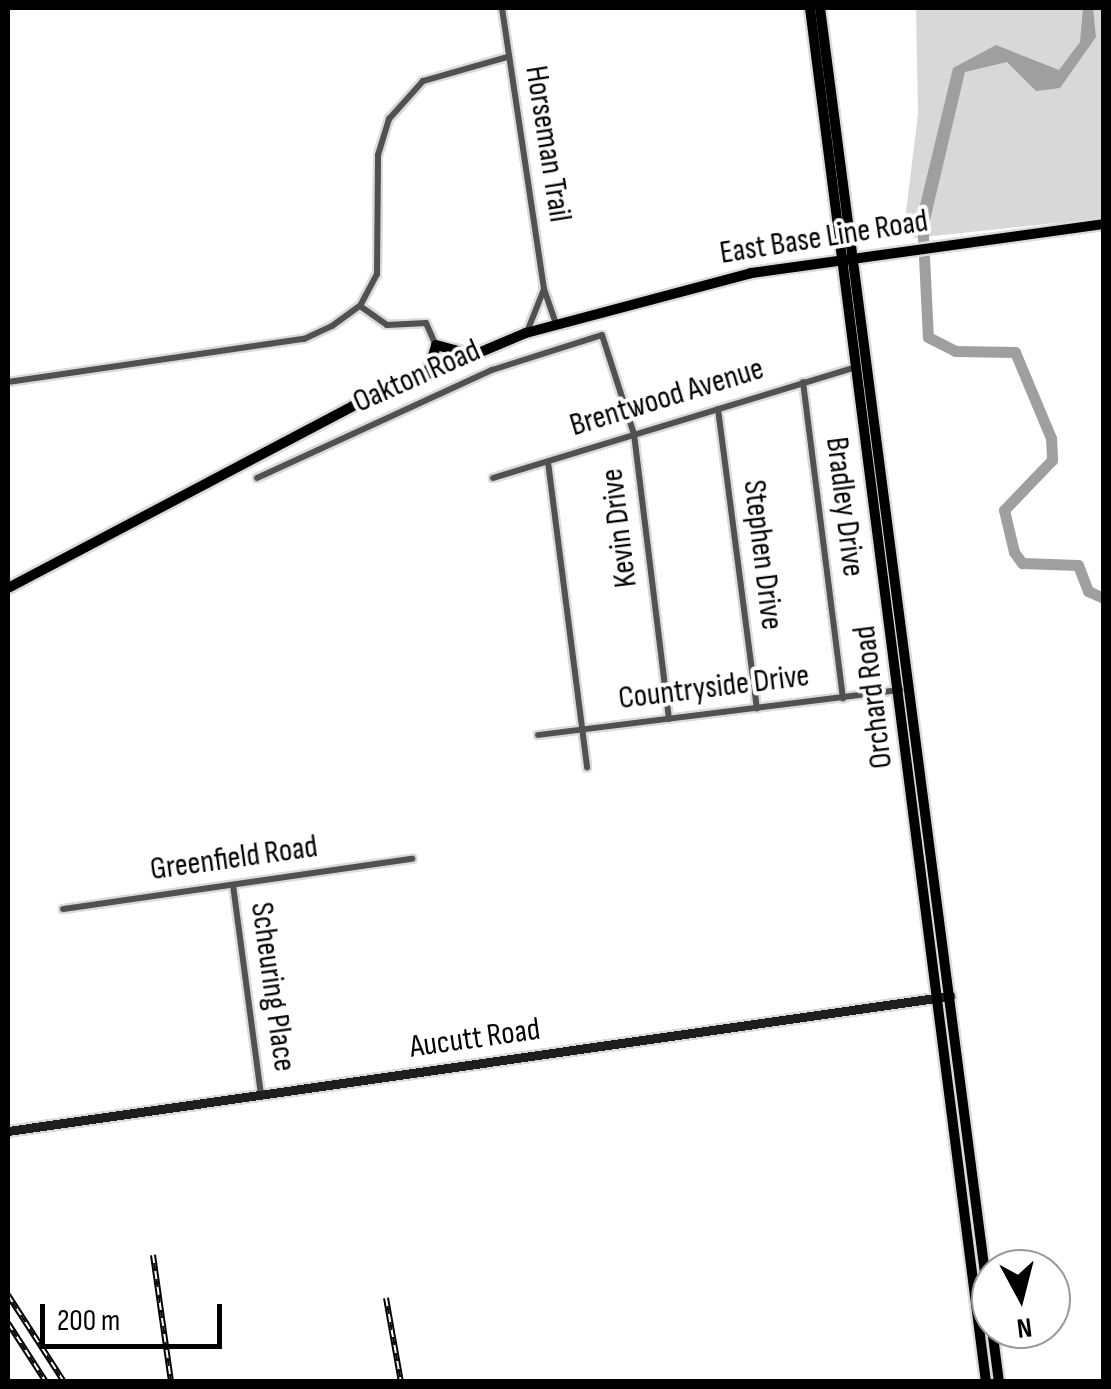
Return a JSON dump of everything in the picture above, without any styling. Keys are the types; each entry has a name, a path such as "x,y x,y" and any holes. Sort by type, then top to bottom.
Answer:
{"main road":[{"name":"Orchard Road","path":"810,8 855,367 950,996 982,1249"},
{"name":"Orchard Road","path":"820,8 856,256 936,998 986,1382"},
{"name":"East Base Line Road","path":"8,588 428,372 556,324 690,285 841,258 1104,224"},
{"path":"428,372 436,345 476,352"},
{"path":"995,1349 999,1382"}],"street":[{"name":"Horseman Trail","path":"502,8 544,289 556,324"},
{"path":"8,382 304,339 360,306 384,248 378,155 389,119 423,80 507,57"},
{"path":"526,334 544,289"},
{"path":"360,306 387,325 426,323 436,345"},
{"name":"Kevin Drive","path":"602,334 634,434 669,719"},
{"name":"Oakton Road","path":"256,478 492,370 602,334"},
{"name":"Brentwood Avenue","path":"493,478 855,367"},
{"name":"Bradley Drive","path":"803,382 843,698"},
{"name":"Stephen Drive","path":"718,409 756,708"},
{"path":"548,461 588,768"},
{"name":"Countryside Drive","path":"538,735 905,690"},
{"name":"Greenfield Road","path":"64,909 412,859"},
{"name":"Scheuring Place","path":"232,885 261,1095"},
{"name":"Aucutt Road","path":"8,1131 950,996"}],"shaded area":[{"path":"916,8 1103,8 1103,218 914,238 904,228 918,114"},
{"path":"1083,8 1093,8 1096,37 1060,88 1036,91 1007,62 965,72 928,229 914,230 953,68 996,45 1059,70 1080,42"}],"waterway":[{"path":"922,216 928,337 955,351 1015,352 1051,438 1052,460 1004,510 1014,552 1022,563 1078,565 1088,591 1104,598"}],"railway":[{"path":"153,1255 171,1382"},
{"path":"8,1295 64,1382"},
{"path":"386,1298 401,1382"},
{"path":"8,1323 46,1382"}]}
